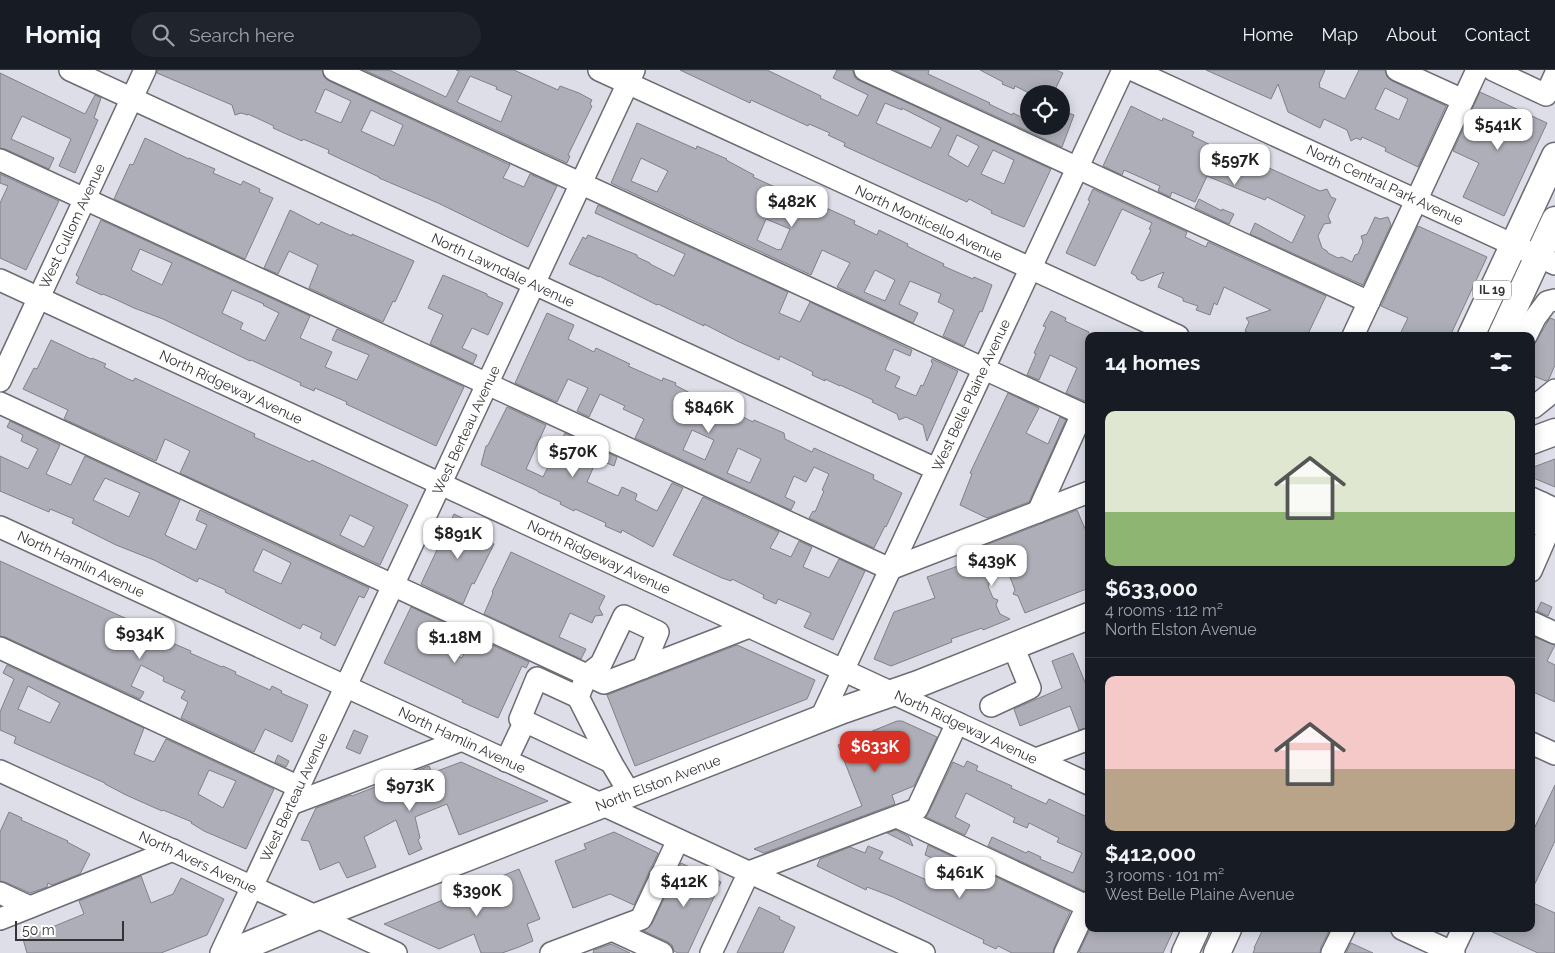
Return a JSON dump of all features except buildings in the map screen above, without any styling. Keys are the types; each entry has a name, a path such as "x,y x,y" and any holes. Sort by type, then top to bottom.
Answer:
{"main road":[{"name":"IL 19","path":"1473,332 1555,156"},
{"name":"IL 19","path":"1504,332 1547,260 1555,220"},
{"path":"1535,440 1555,432"},
{"name":"North Elston Avenue","path":"229,953 318,916 1085,618"},
{"path":"1185,953 1195,932"},
{"path":"1217,953 1227,932"}],"street":[{"name":"North Lawndale Avenue","path":"70,70 936,470"},
{"name":"West Cullom Avenue","path":"0,381 145,70"},
{"path":"334,70 1085,415"},
{"name":"North Monticello Avenue","path":"598,70 631,77 1030,269 1169,332"},
{"path":"865,70 1369,302"},
{"name":"West Belle Plaine Avenue","path":"820,720 1123,70"},
{"name":"North Central Park Avenue","path":"1133,70 1547,260"},
{"path":"1397,70 1463,100"},
{"path":"1355,332 1477,70"},
{"path":"1493,70 1546,95 1555,75"},
{"name":"West Berteau Avenue","path":"221,953 631,77"},
{"path":"0,160 890,569 1085,494"},
{"name":"North Ridgeway Avenue","path":"0,280 1085,782"},
{"path":"1528,332 1535,318 1547,302 1555,300"},
{"path":"1535,405 1555,390"},
{"path":"0,403 604,683 750,627"},
{"path":"1038,512 1085,417"},
{"path":"1535,520 1546,506"},
{"path":"1535,554 1546,506"},
{"name":"North Hamlin Avenue","path":"0,527 924,953"},
{"path":"578,697 587,675 601,664 624,616 658,632 643,668"},
{"path":"1535,624 1555,633"},
{"path":"991,706 1030,688 1013,646"},
{"path":"0,648 295,795 462,740"},
{"path":"611,762 520,719 537,678 578,697 611,762 630,794"},
{"path":"506,761 525,721"},
{"path":"712,953 749,872 917,809 957,723"},
{"path":"1036,760 1085,741"},
{"path":"1535,745 1555,754"},
{"name":"North Avers Avenue","path":"0,771 318,916 390,952"},
{"path":"897,817 1085,903"},
{"path":"552,953 641,919 678,840"},
{"path":"0,919 173,850"},
{"path":"0,893 30,907"},
{"path":"1065,953 1085,910"},
{"path":"612,930 662,953"},
{"path":"1332,953 1342,932"},
{"path":"1409,932 1453,952 1462,932"}]}
